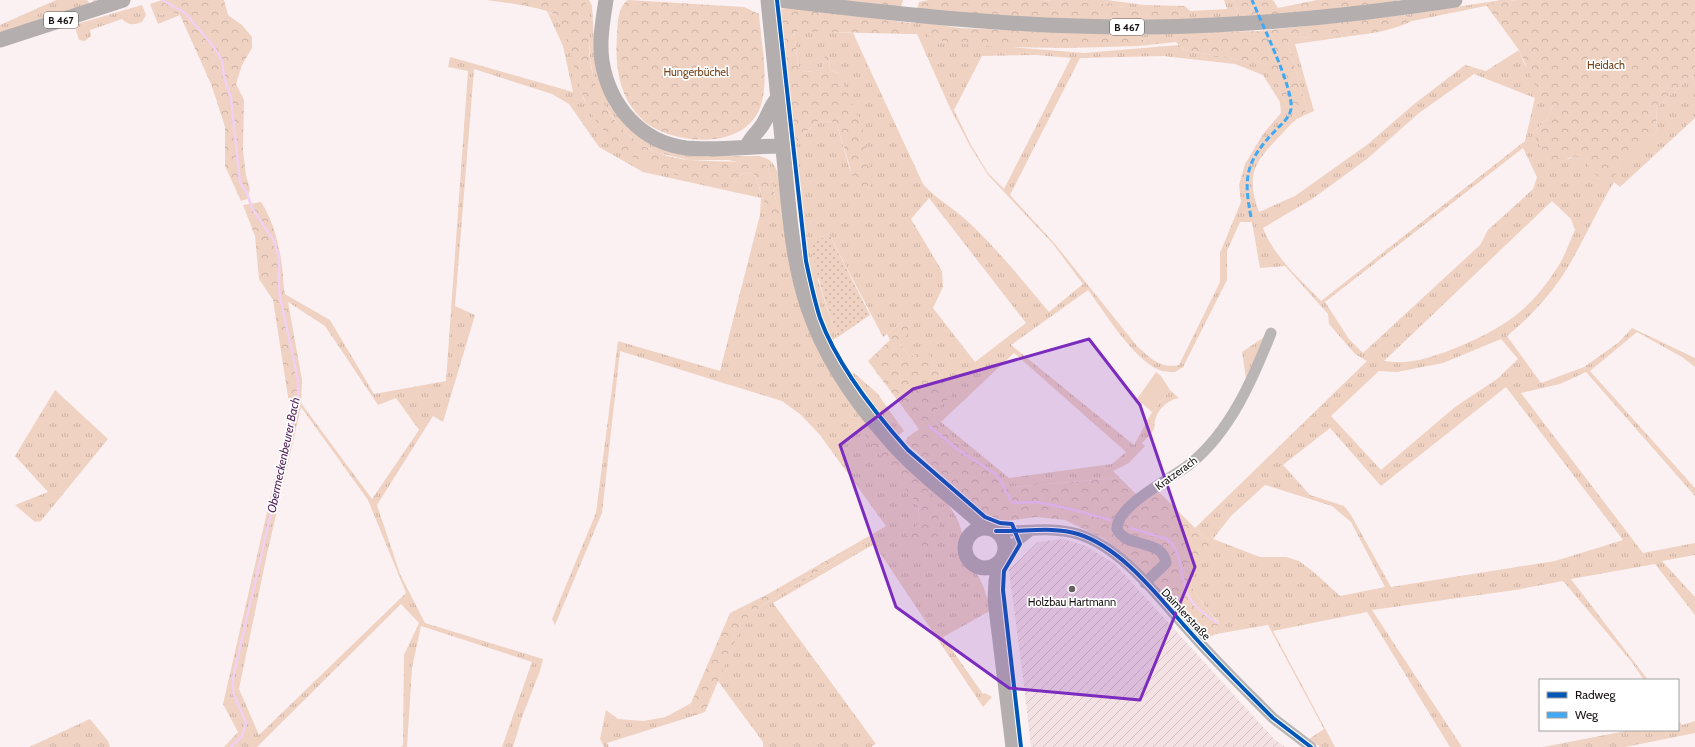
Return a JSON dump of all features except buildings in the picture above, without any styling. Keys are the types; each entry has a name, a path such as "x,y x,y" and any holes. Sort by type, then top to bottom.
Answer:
{"main road":[{"name":"B 467","path":"0,40 123,0"},
{"path":"594,0 603,20"},
{"path":"606,0 601,46 602,60 607,81 615,102 636,126 653,138 672,145 700,149 746,146 783,146"},
{"path":"768,0 793,246 808,308 822,342 845,382 885,435 909,461 954,501 1004,540 996,581 995,600 1013,747"},
{"name":"B 467","path":"780,0 861,10 1019,24 1148,27 1270,22 1356,15 1455,0"},
{"path":"746,146 763,125 770,108 777,99"},
{"path":"954,501 968,536"},
{"path":"991,529 975,530 968,536 965,545 966,555 972,563 980,567 989,568 1002,556"},
{"path":"980,567 995,600"}],"street":[{"name":"Kratzerach","path":"1145,583 1166,563 1165,558 1159,550 1123,537 1117,529 1118,521 1125,512 1139,500 1190,465 1210,444 1231,417 1246,392 1271,333"},
{"name":"Daimlerstraße","path":"991,529 1030,531 1053,529 1078,534 1092,540 1118,557 1145,583 1254,699 1289,731 1311,747"},
{"path":"1002,556 1030,531"}],"highlighted area":[{"path":"1089,339 1140,405 1195,567 1140,700 1009,688 896,607 840,445 913,389"}],"shaded area":[{"path":"1063,539 1086,546 1115,564 1275,740 1285,747 1031,747 1009,570 1038,542"}],"green space":[{"path":"56,0 87,0 90,4 0,34 0,25"},
{"path":"94,0 101,0 90,4"},
{"path":"162,0 224,0 228,15 242,25 252,37 252,48 242,65 236,84 244,100 243,150 246,176 250,189 247,199 241,201 225,166 225,127 211,84 180,15 172,12 161,15 152,9 150,4"},
{"path":"486,0 584,0 587,7 589,21 589,53 594,79 610,114 622,128 636,141 652,150 670,157 699,161 760,162 768,167 777,204 783,217 781,222 775,222 768,211 755,175 748,172 742,174 733,183 689,178 667,173 647,165 623,151 595,120 588,108 582,95 567,41 556,16 543,10"},
{"path":"584,0 589,0 592,6 595,58 601,85 610,106 629,129 695,156 758,156 766,158 775,167 778,174 788,252 862,416 854,418 918,506 919,520 917,526 907,536 938,536 905,464 938,493 952,510 957,519 962,533 959,551 961,559 974,571 980,580 985,590 990,611 943,637 983,694 985,693 992,697 983,707 874,544 773,603 876,744 871,747 763,747 763,742 718,681 743,620 763,605 871,539 869,536 886,526 820,435 801,415 782,401 620,351 602,513 555,625 552,619 596,513 618,341 720,371 760,215 761,198 643,172 599,147 569,104 552,94 474,69 455,306 475,315 443,422 433,416 377,505 400,574 425,623 543,659 513,747 502,747 532,662 421,626 412,668 407,747 401,747 403,745 404,655 419,623 401,604 257,747 224,747 238,732 223,704 290,412 294,403 301,407 301,403 372,499 419,430 396,398 378,405 325,326 288,302 283,293 330,320 374,394 446,381 468,71 448,67 450,57 573,92 563,46 547,11 556,16 569,42 583,98 603,131 658,153 637,142 620,127 605,106 596,89 590,60 588,13","holes":["658,153 689,160 728,160 768,167 777,204 783,217 767,206 755,175 748,172 742,174 733,183","301,407 368,500 406,593 259,735 239,689 267,554"]},
{"name":"Hungerbüchel","path":"628,0 744,7 759,14 765,74 763,97 760,108 752,121 742,130 728,136 699,140 669,134 646,123 633,109 624,93 617,65 616,45 619,16 624,3"},
{"path":"828,0 903,0 901,7"},
{"path":"929,0 1040,0 1103,4 1122,7 1183,8 1187,14 1187,20 1044,20 917,9 919,2"},
{"path":"1040,0 1107,0 1144,5 1185,6 1190,11 1227,9 1224,0 1234,0 1238,13 1243,17 1187,20 1137,8"},
{"path":"1234,0 1273,0 1278,8 1317,0 1397,0 1399,4 1243,17 1238,13"},
{"path":"1501,0 1515,0 1412,21 1405,15"},
{"name":"Heidach","path":"1516,0 1695,0 1695,73 1657,107 1656,133 1634,152 1610,181 1599,178 1585,162 1576,156 1550,163 1533,133 1548,118 1553,105 1542,101 1519,50 1486,5"},
{"path":"142,5 146,15 142,22 132,24 127,23 122,19 90,30 91,36 85,41 79,40 75,27 77,24"},
{"path":"790,7 910,23 907,34 794,31 798,66 805,72 822,70 825,55 829,58 830,71 839,73 862,126 872,178 869,193 857,190 836,122 818,121 800,137 795,146 781,32 780,9"},
{"path":"152,9 161,15 172,12 180,15 158,24"},
{"path":"1405,15 1412,21 1398,27 1368,34 1290,38 1288,44 1307,109 1303,116 1297,119 1286,104 1278,88 1261,67 1251,62 1184,50 1174,40 1178,33 1260,31"},
{"path":"910,23 925,23 938,41 1084,53 1179,45 1184,50 1252,62 1261,67 1274,81 1286,104 1297,119 1269,148 1257,164 1254,172 1253,189 1259,212 1295,196 1368,144 1413,105 1465,65 1486,71 1519,50 1524,63 1553,105 1548,118 1533,133 1568,159 1576,156 1585,161 1599,178 1656,133 1657,107 1695,73 1695,118 1620,187 1614,182 1561,278 1536,309 1507,336 1541,383 1584,367 1618,343 1632,328 1695,358 1695,367 1682,357 1637,332 1590,371 1695,488 1695,496 1586,372 1560,384 1521,393 1643,553 1695,543 1695,555 1662,561 1695,597 1695,615 1655,564 1571,579 1647,679 1643,679 1631,661 1563,581 1515,590 1372,610 1462,747 1450,747 1367,612 1273,631 1335,747 1320,747 1309,739 1324,729 1268,625 1216,634 1216,629 1219,622 1206,608 1197,595 1182,564 1208,541 1195,528 1367,361 1355,354 1329,324 1328,314 1285,266 1260,268 1252,222 1240,222 1227,251 1227,280 1183,367 1175,372 1159,370 1138,355 1120,334 1088,290 1011,345 1134,445 1152,412 1170,390 1179,398 1170,401 1160,409 1156,417 1153,430 1142,443 1145,446 1129,463 1113,471 1120,478 1009,487 933,420 937,408 952,395 926,350 910,357 900,344 904,321 883,337 829,234 818,280 838,337 832,340 822,319 814,293 806,248 795,146 800,137 818,121 836,122 851,173 841,81 839,73 830,71 829,58 825,56 822,70 805,72 798,66 794,30 853,33 923,184 933,194 965,219 987,241 1049,312 1083,284 1053,244 988,175 970,146 950,108 917,34 907,34","holes":["1036,55 1071,58 1004,189 988,173 971,145 954,110 982,56","1163,56 1235,64 1263,75 1280,102 1281,113 1263,134 1245,164 1239,185 1241,202 1220,253 1220,282 1179,365 1172,366 1156,362 1137,346 1055,244 1010,195 1080,58","1474,74 1535,98 1525,141 1321,301 1296,276 1281,258 1274,249 1263,228 1312,199 1367,159 1419,113","1523,148 1537,177 1533,189 1488,230 1480,245 1363,353 1349,339 1325,302","929,198 1026,323 975,362 933,308 943,287 942,271 911,219","1552,201 1571,219 1575,230 1561,261 1534,299 1523,310 1484,335 1453,349 1419,360 1402,362 1384,361","1501,339 1518,359 1497,379 1455,407 1381,470 1331,416 1379,371 1397,372 1443,363","1014,353 1126,452 1112,464 1009,478 941,422","1506,387 1623,540 1555,561 1391,587 1351,515 1344,506 1310,495 1283,465 1330,428 1381,486","1265,485 1332,506 1351,522 1385,587 1340,596 1315,573 1299,561 1286,557 1260,557 1213,539 1231,516"]},
{"path":"925,23 959,28 1136,35 1145,41 1139,46 1068,48 997,47 938,41 927,35 923,27"},
{"path":"1178,33 1174,40 1176,42 1139,46 1145,41 1136,35"},
{"path":"1358,35 1295,44 1314,111 1303,116 1307,109 1288,44 1290,38"},
{"path":"261,202 269,216 279,249 284,289 288,302 302,380 301,407 294,403 289,403 273,300 259,279 255,236 243,205"},
{"path":"829,234 870,315 838,337 822,292 811,245"},
{"path":"904,321 910,331 900,344 910,357 926,349 952,395 937,409 933,420 1009,487 1120,478 1142,500 1157,490 1208,541 1209,558 1182,564 1197,595 1219,623 1216,629 1216,634 1203,640 1106,540 1065,520 1036,517 1006,521 994,519 984,513 905,442 908,437 919,429 868,361 890,340 887,334"},
{"path":"1267,335 1247,385 1242,352"},
{"path":"1156,372 1161,376 1170,390 1152,412 1137,399"},
{"path":"854,373 877,393 904,431 898,436 851,374"},
{"path":"55,390 108,439 41,521 35,522 15,505 48,492 15,456"},
{"path":"862,416 927,489 940,518 938,536 928,552 920,557 907,535 917,526 919,520 918,506 853,418"},
{"path":"869,536 871,539 763,605 744,620 705,712 693,716 690,709 691,703 730,613 768,594"},
{"path":"691,703 690,709 693,716 607,743 609,747 604,747 600,739 606,710 618,719 643,721 666,717"},
{"path":"90,719 108,741 110,747 29,747"},
{"path":"1679,721 1682,725 1695,721 1695,733 1625,747 1543,747 1626,731 1679,731"}],"waterway":[{"name":"Obermeckenbeurer Bach","path":"162,0 185,13 214,47 222,61 224,77 231,98 240,182 247,193 252,208 274,241 279,257 279,292 298,380 298,395 295,409 233,678 233,692 246,723 242,736 231,747"},
{"path":"929,426 957,449 997,475 1012,502 1034,502 1053,505 1110,520"},
{"path":"1130,528 1167,539 1172,544 1178,556 1189,598 1200,610 1217,623"}],"marked path":[{"path":"1251,217 1247,191 1249,170 1258,151 1287,119 1291,109 1291,99 1282,72 1252,0"}],"cycle path":[{"path":"777,0 806,261 812,290 827,336 858,388 908,450 985,517 1000,523 1012,524 1020,544 1004,571 1003,590 1021,747"},
{"path":"996,531 1058,530 1078,534 1095,541 1110,551 1140,576 1199,642 1273,718 1311,747"}],"place":[{"name":"Holzbau Hartmann","path":"1072,589"}]}
